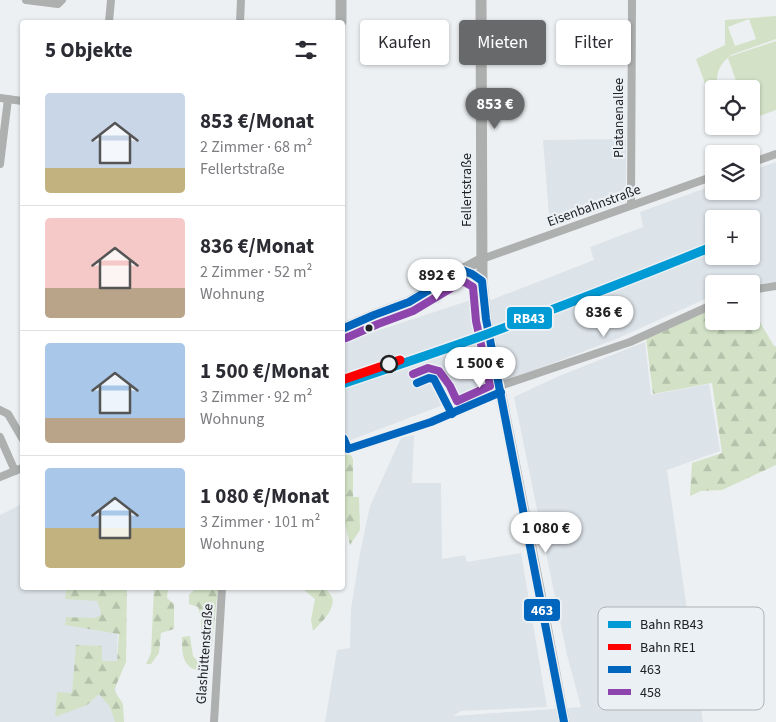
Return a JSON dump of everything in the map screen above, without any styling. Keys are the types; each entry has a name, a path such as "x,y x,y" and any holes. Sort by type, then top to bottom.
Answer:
{"street":[{"path":"26,0 58,4 62,0"},
{"path":"109,20 112,0"},
{"path":"240,20 241,0"},
{"path":"341,0 341,20"},
{"name":"Fellertstraße","path":"481,0 482,281 486,319 542,599 564,722"},
{"name":"Platanenallee","path":"631,205 632,0"},
{"path":"0,164 4,99 20,101"},
{"path":"760,160 776,154"},
{"name":"Eisenbahnstraße","path":"482,259 705,179"},
{"path":"345,328 409,302 482,259"},
{"path":"462,270 482,281"},
{"path":"760,289 776,286"},
{"path":"345,450 454,413 500,389 630,342 705,308"},
{"path":"0,410 8,414 20,435"},
{"path":"0,437 19,469 0,477"},
{"name":"Glashüttenstraße","path":"214,722 222,590"}],"shaded area":[{"path":"626,139 626,201 550,228 543,140"},
{"path":"776,162 776,282 760,285 760,275 705,275 705,299 616,339 345,442 345,341 477,298 491,300 594,260 590,247 643,227 640,212 705,188 705,200 760,200 760,168"},
{"path":"645,342 651,395 709,384 720,451 667,470 687,607 598,607 598,710 701,710 703,722 325,722 337,650 350,648 351,609 370,506 401,438 414,435 412,483 441,483 442,559 465,555 467,562 521,553 547,707 461,711 453,716 581,707 567,655 514,397 559,376"},
{"path":"20,505 20,590 119,590 115,722 0,722 0,515"}],"green space":[{"path":"776,16 776,39 728,57 776,41 776,110 760,116 760,80 736,80 728,58 718,72 717,80 705,80 705,84 696,59 725,45 725,20","holes":["749,19 756,39 735,46 728,27"]},
{"path":"705,311 705,330 760,330 760,322 774,346 776,346 776,465 722,490 701,491 690,496 692,463 722,453 712,383 653,394 646,338"},
{"path":"350,454 353,459 353,497 359,497 360,530 350,545 345,521 345,455"},
{"path":"66,590 127,590 126,662 114,690 123,704 124,722 115,722 110,707 99,694 87,705 55,717 57,692 72,693 76,645 102,646 102,661 117,661 119,634 65,625 66,617 95,618 101,615 97,601 65,599"},
{"path":"154,590 168,590 167,598 174,604 174,629 161,633 159,653 151,664 146,664 151,653"},
{"path":"194,590 218,590 209,672 194,669 185,661 182,637 190,636 193,656 198,662 202,661 201,618 198,607 189,604 189,595"},
{"path":"304,590 326,590 330,593 333,602 324,620 313,631 311,620 315,599"}],"rail line":[{"name":"RB43","path":"345,383 490,333 705,250"},
{"name":"RE1","path":"345,379 400,360"}],"transit line":[{"name":"463","path":"345,328 409,302 462,270 482,281 486,319 564,722"},
{"name":"458","path":"346,338 413,311 463,281 473,287 476,321 490,386 457,401 450,386 439,371 428,368 413,374"},
{"name":"463","path":"417,383 429,378 434,379 452,414"},
{"name":"463","path":"345,442 348,449 431,422 501,392"}]}
